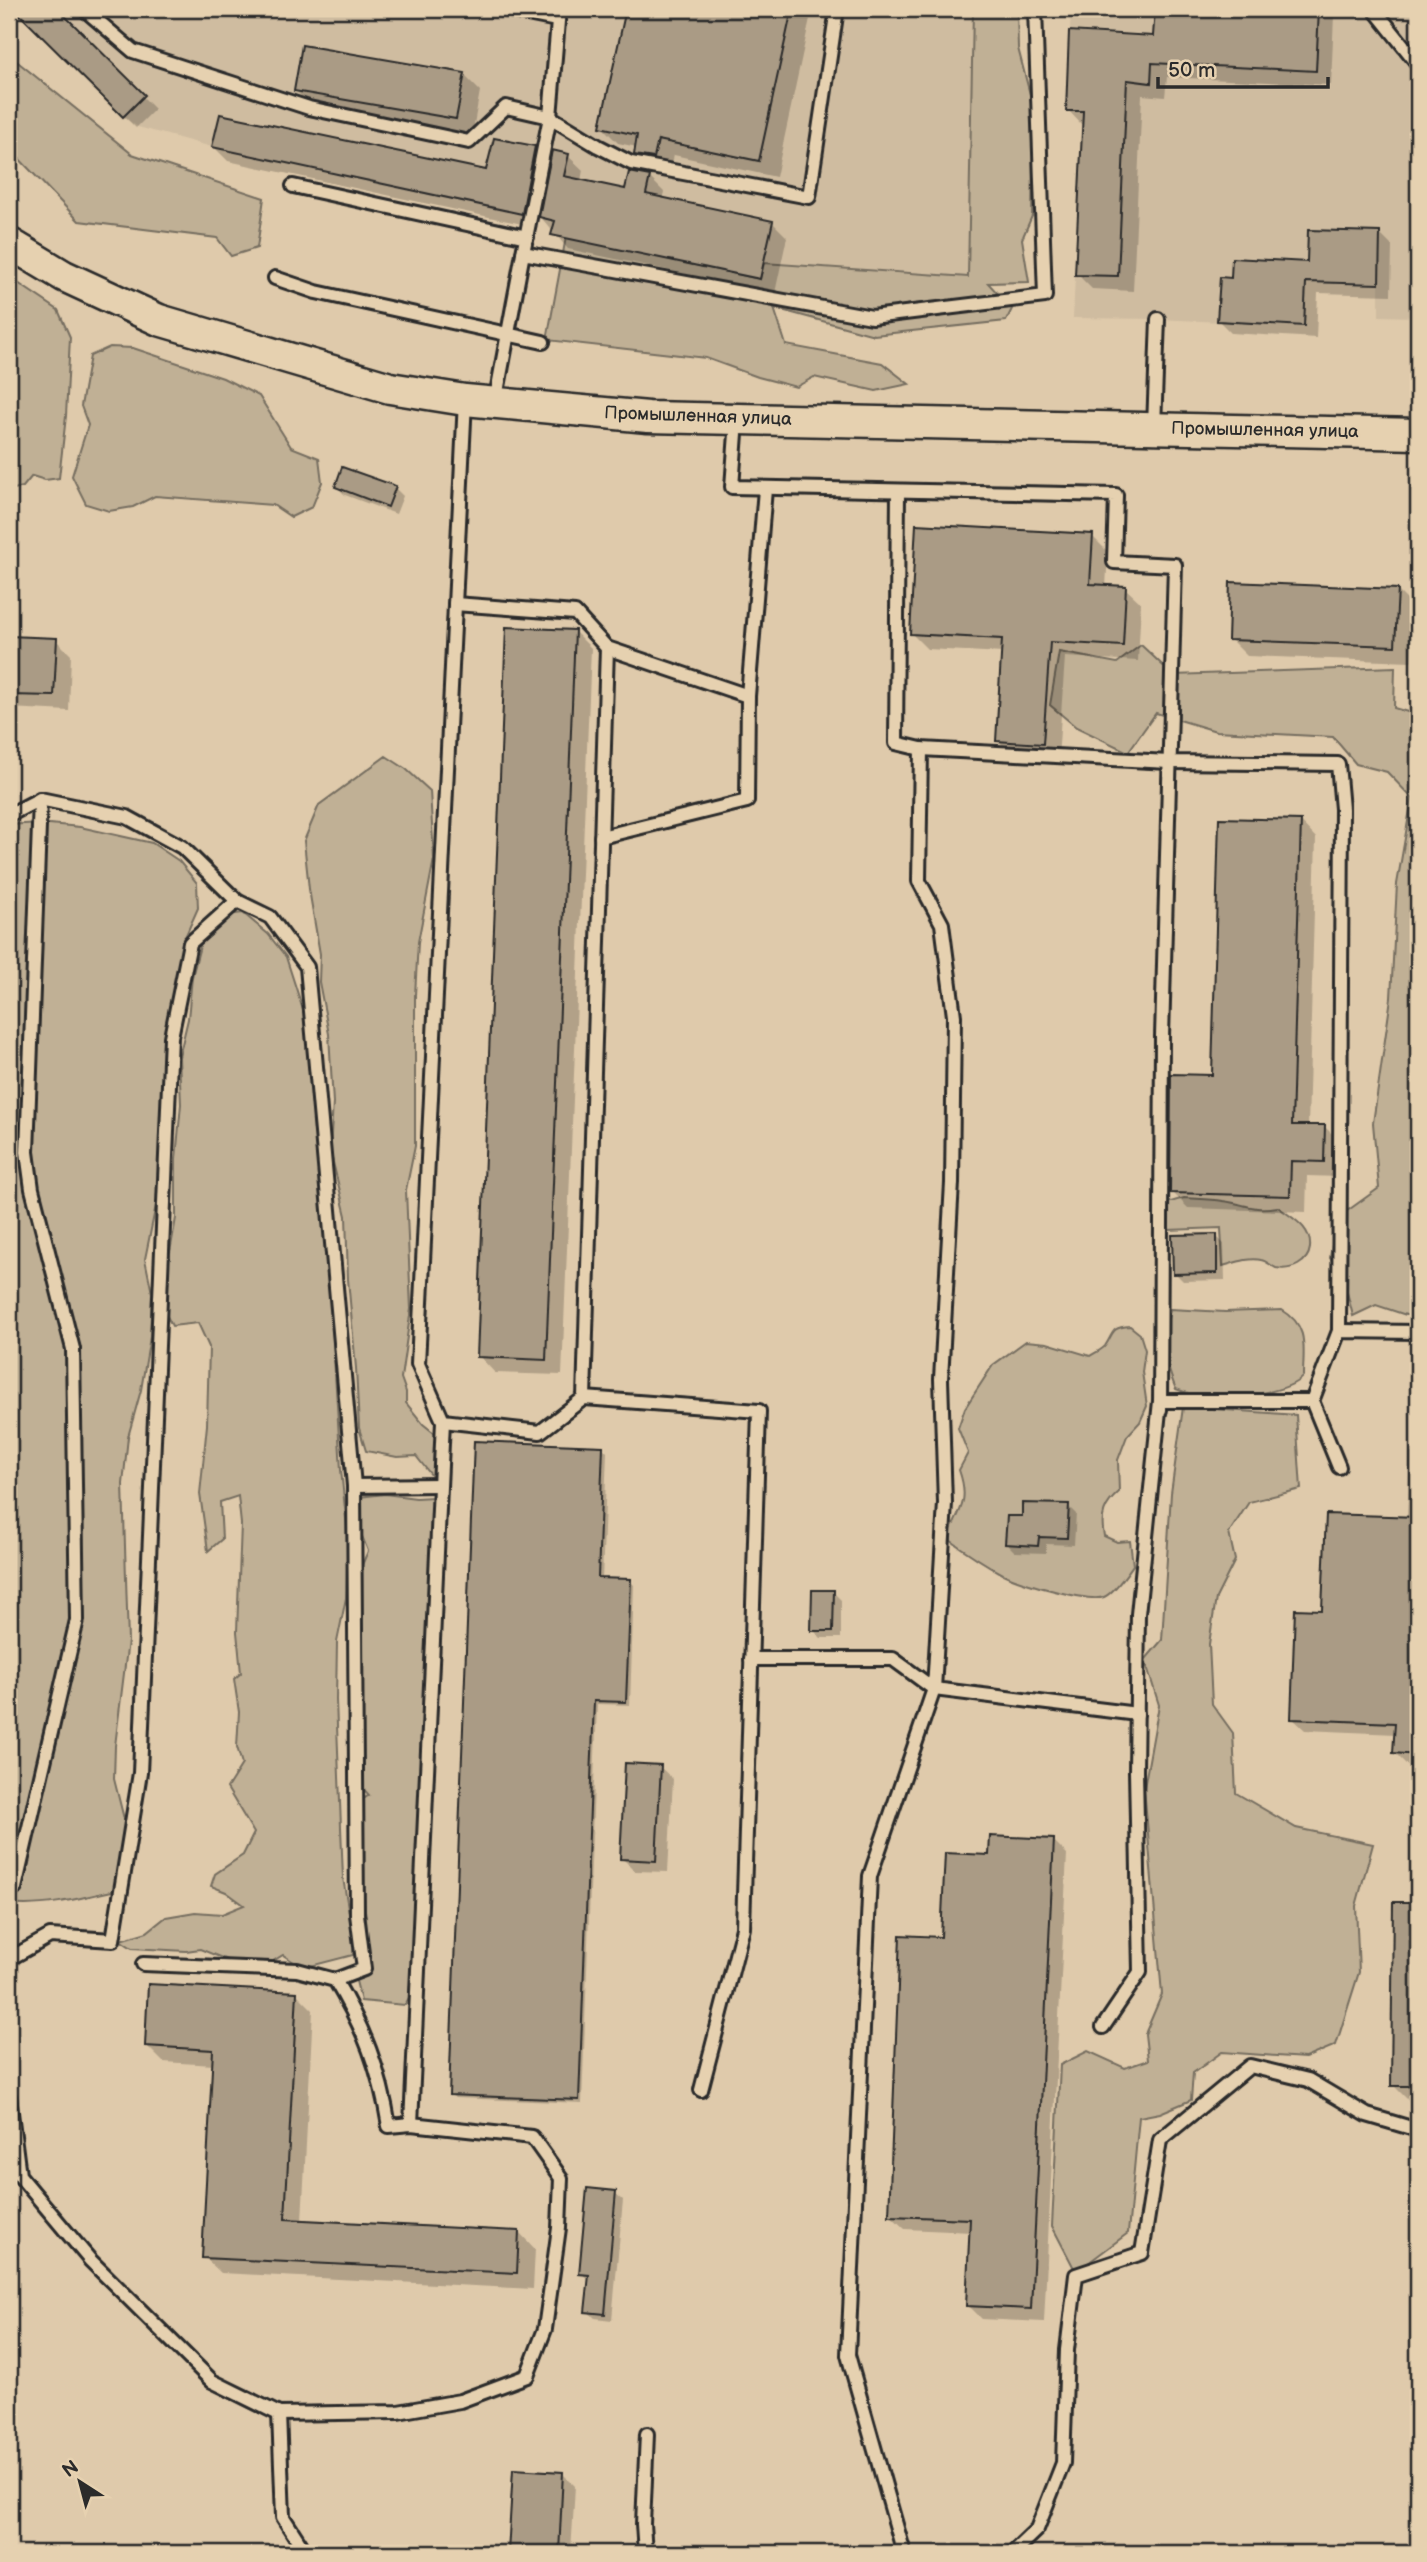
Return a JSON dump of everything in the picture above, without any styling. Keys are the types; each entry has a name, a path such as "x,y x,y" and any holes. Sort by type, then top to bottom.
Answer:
{"street":[{"name":"Промышленная улица","path":"9,243 64,276 159,320 390,388 465,400 648,417 1418,434"}],"lane":[{"path":"83,9 133,51 309,108 469,142 506,107 550,117 631,163 809,197 837,9"},
{"path":"495,403 550,117 558,14 502,9"},
{"path":"523,253 872,317 1045,296 1035,9"},
{"path":"1374,9 1418,64"},
{"path":"293,186 527,237"},
{"path":"275,278 316,292 543,342"},
{"path":"1154,428 1158,319"},
{"path":"411,2124 443,1421 418,1364 465,400"},
{"path":"737,419 732,487 1116,495 1114,562 1175,565 1162,1037 1160,1409 1138,1614 1140,1972 1103,2027"},
{"path":"601,837 747,801 748,696 765,489"},
{"path":"898,491 896,743 921,749 1169,762 1338,764 1342,809 1339,1331 1312,1401 1339,1467"},
{"path":"455,604 575,613 607,648 748,696"},
{"path":"584,1398 607,648"},
{"path":"904,2553 848,2355 870,1876 934,1689 945,1503 941,1379 952,1183 954,1016 942,924 919,881 921,749"},
{"path":"9,815 40,799 127,817 182,847 237,901 270,917 307,967 355,1486 357,1914 363,1969 335,1980 297,1970 144,1964"},
{"path":"9,1892 15,1888 77,1620 73,1349 32,1189 27,1152 40,799"},
{"path":"9,1959 50,1936 113,1940 140,1773 171,1037 190,943 237,901"},
{"path":"1339,1331 1418,1332"},
{"path":"443,1421 540,1432 584,1398 759,1411 743,1928 701,2090"},
{"path":"1160,1409 1160,1401 1312,1401"},
{"path":"355,1486 440,1485"},
{"path":"751,1659 893,1659 934,1689 1137,1714"},
{"path":"9,2097 19,2175 90,2260 212,2381 279,2414 398,2412 460,2401 527,2375 545,2329 559,2228 561,2178 532,2137 411,2124 388,2126 383,2088 365,2034 335,1980"},
{"path":"1012,2553 1037,2529 1063,2463 1067,2350 1076,2275 1142,2253 1160,2140 1250,2066 1308,2080 1367,2115 1418,2130"},
{"path":"279,2414 283,2517 306,2553"},
{"path":"645,2553 643,2524 647,2434"}],"shaded area":[{"path":"14,9 973,9 968,277 764,263 760,279 552,235 554,221 212,147 138,127 123,117"},
{"path":"973,9 1017,9 1018,48 1034,110 1032,216 1022,239 1029,282 988,283 1012,309 1006,321 874,335 774,308 786,345 882,363 909,384 876,391 814,377 796,387 758,377 706,358 547,340 566,237 760,279 764,263 968,277"},
{"path":"1071,9 1418,9 1418,317 1379,316 1379,284 1307,282 1304,326 1073,318 1083,112 1066,111"},
{"path":"9,55 132,154 264,198 257,248 231,256 217,238 79,221 9,148"},
{"path":"9,277 58,310 70,337 66,416 59,478 45,480 32,476 23,487 9,490"},
{"path":"110,347 133,348 223,378 259,396 291,447 319,458 322,482 312,507 291,517 273,505 155,496 133,507 109,511 86,504 72,476 88,425 81,406 90,356"},
{"path":"1141,645 1173,675 1395,667 1394,708 1418,715 1418,1315 1406,1315 1376,1305 1353,1316 1343,1276 1330,1258 1336,1219 1379,1188 1373,1123 1391,998 1397,884 1412,798 1387,772 1356,764 1333,737 1216,731 1156,713 1128,752 1076,727 1050,705 1059,652 1117,663"},
{"path":"386,756 406,769 430,791 434,859 418,942 415,995 415,1146 406,1190 411,1309 401,1378 406,1392 406,1403 423,1424 439,1437 435,1480 416,1456 397,1457 366,1451 359,1428 346,1216 330,1150 333,1103 329,1034 319,982 320,954 304,841 319,805"},
{"path":"39,823 80,827 152,843 179,861 197,883 198,908 186,935 174,987 157,1200 145,1259 152,1293 150,1337 141,1390 128,1437 123,1484 128,1641 115,1746 114,1779 130,1843 116,1890 63,1902 22,1905 9,1904 9,825"},
{"path":"243,913 268,934 286,957 304,1013 318,1123 330,1257 341,1470 348,1538 346,1598 337,1642 336,1700 343,1878 354,1943 353,1955 303,1968 283,1955 265,1966 242,1966 200,1949 186,1951 132,1948 120,1940 147,1932 166,1917 195,1912 222,1914 244,1905 226,1892 211,1886 215,1874 243,1855 254,1833 227,1788 242,1764 237,1747 239,1712 234,1679 241,1673 237,1632 241,1524 238,1496 220,1502 222,1539 208,1551 200,1494 207,1425 209,1347 198,1323 172,1326 165,1312 169,1258 176,1218 176,1159 181,1104 179,1057 188,1019 192,977 202,938 219,916"},
{"path":"1184,1198 1223,1201 1255,1208 1278,1207 1295,1219 1308,1234 1309,1253 1303,1262 1288,1268 1276,1268 1257,1259 1223,1266 1221,1228 1168,1230 1160,1215 1167,1203"},
{"path":"1170,1309 1225,1312 1282,1310 1291,1316 1301,1331 1304,1348 1303,1376 1284,1387 1241,1396 1203,1396 1176,1389 1165,1358 1154,1342 1154,1332 1167,1324"},
{"path":"1130,1326 1140,1334 1145,1350 1142,1372 1147,1406 1140,1422 1127,1436 1118,1460 1119,1492 1107,1506 1103,1517 1104,1536 1117,1542 1130,1541 1133,1565 1120,1583 1108,1595 1096,1598 1054,1591 1003,1574 947,1538 962,1505 964,1490 959,1470 968,1453 958,1428 965,1408 993,1365 1026,1341 1047,1343 1090,1356 1104,1347 1113,1331"},
{"path":"1183,1407 1296,1415 1301,1489 1249,1502 1229,1533 1235,1560 1216,1598 1209,1644 1212,1704 1233,1733 1236,1793 1296,1828 1373,1844 1356,1906 1359,1972 1336,2045 1305,2058 1222,2052 1193,2073 1191,2100 1160,2113 1139,2117 1128,2233 1076,2272 1052,2226 1060,2065 1088,2051 1125,2068 1148,2060 1145,2034 1162,1994 1144,1788 1159,1705 1145,1660 1162,1640 1171,1493"},
{"path":"385,1494 433,1497 437,1521 412,1992 405,2005 361,2001 354,1973 367,1950 366,1916 356,1862 354,1806 369,1795 351,1775 357,1577 368,1551 358,1526 359,1497"}],"building":[{"path":"14,9 58,9 145,95 123,117"},
{"path":"626,9 792,9 759,161 658,140 654,158 634,155 637,135 600,127"},
{"path":"1155,9 1319,9 1316,71 1152,63 1151,83 1127,80 1118,276 1075,275 1083,111 1066,111 1069,31 1153,36"},
{"path":"302,45 465,73 456,119 294,91"},
{"path":"220,114 486,170 494,138 535,146 522,214 212,147"},
{"path":"552,150 569,154 564,176 625,189 629,172 650,176 646,194 773,221 760,279 551,235 555,221 539,217"},
{"path":"1308,230 1380,232 1379,284 1306,282 1304,326 1217,321 1220,277 1231,278 1232,258 1307,262"},
{"path":"342,467 396,486 388,507 335,487"},
{"path":"916,524 1093,534 1090,584 1126,586 1123,646 1050,642 1043,744 996,741 1002,639 910,634"},
{"path":"1230,582 1398,589 1395,646 1228,640"},
{"path":"506,627 575,630 546,1360 477,1357"},
{"path":"9,636 57,638 54,696 9,695"},
{"path":"1219,818 1301,820 1292,1125 1325,1125 1324,1162 1291,1161 1290,1196 1170,1193 1171,1074 1212,1075"},
{"path":"1217,1234 1217,1273 1173,1274 1172,1235"},
{"path":"474,1441 603,1446 598,1578 631,1579 626,1702 594,1701 579,2100 449,2095"},
{"path":"1022,1503 1069,1504 1067,1538 1039,1537 1038,1546 1005,1544 1007,1516 1022,1516"},
{"path":"1326,1514 1418,1517 1418,1755 1393,1753 1395,1723 1291,1719 1295,1609 1322,1610"},
{"path":"812,1590 834,1590 833,1631 811,1631"},
{"path":"625,1763 661,1765 656,1861 620,1859"},
{"path":"990,1836 1054,1839 1031,2309 966,2306 970,2219 889,2216 900,1935 941,1937 945,1853 989,1855"},
{"path":"1393,1902 1418,1902 1418,2086 1391,2086"},
{"path":"148,1984 297,1992 285,2219 519,2231 517,2273 202,2258 213,2050 145,2046"},
{"path":"587,2188 616,2191 605,2314 585,2312 589,2275 579,2274"},
{"path":"513,2469 563,2472 559,2553 508,2553"}]}
